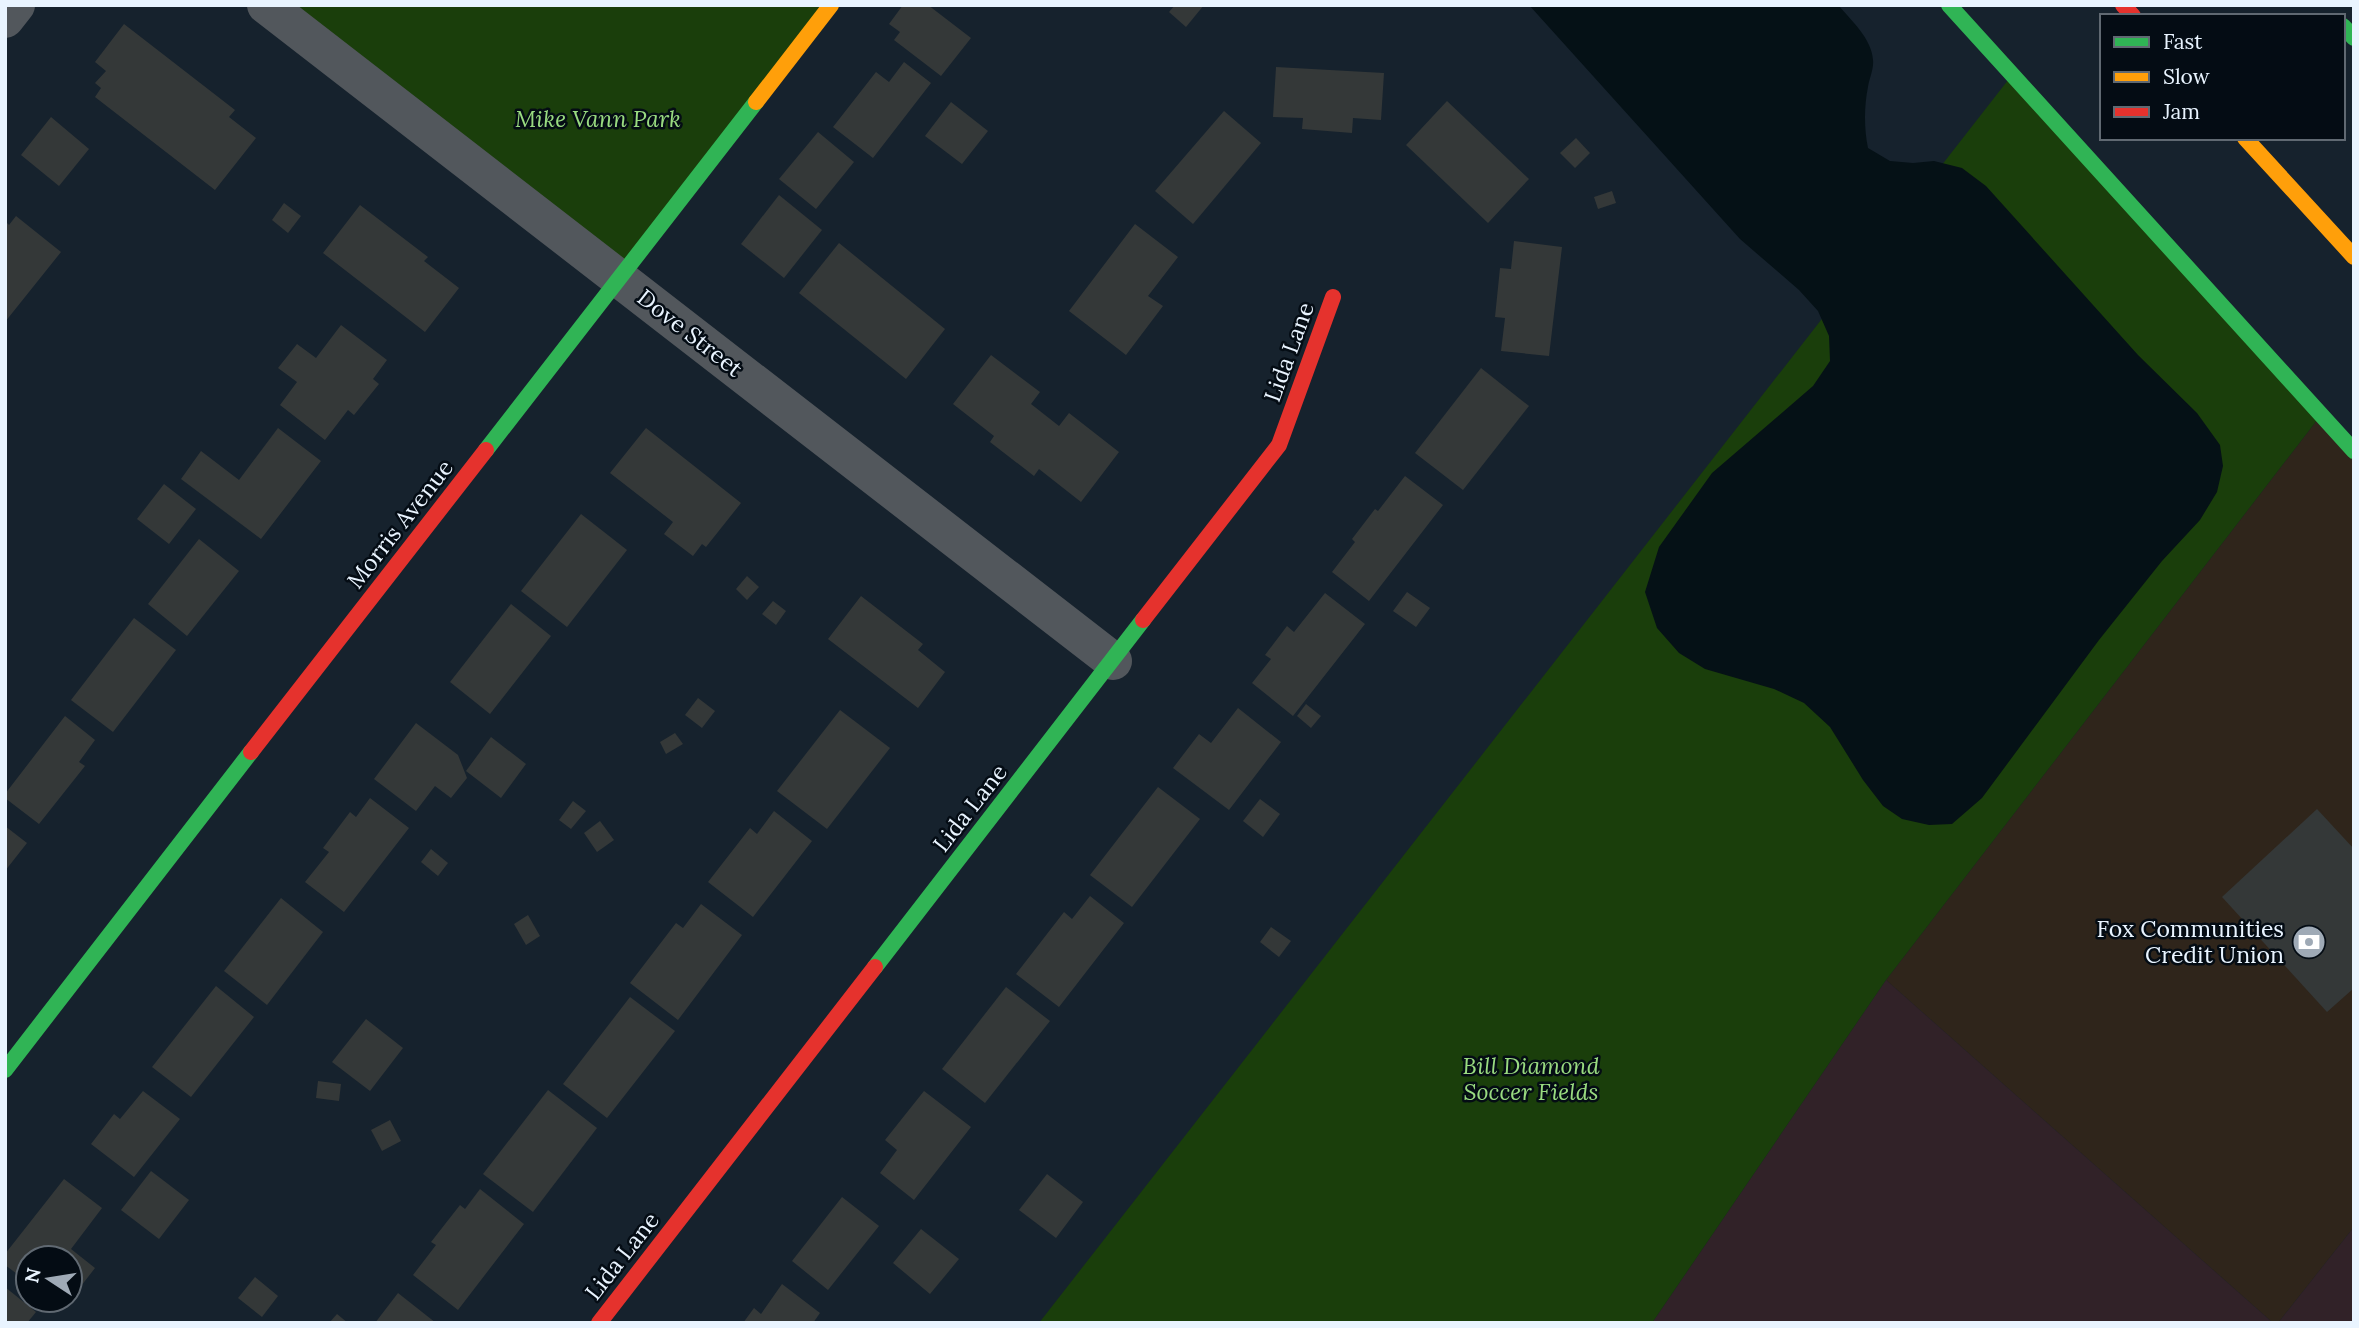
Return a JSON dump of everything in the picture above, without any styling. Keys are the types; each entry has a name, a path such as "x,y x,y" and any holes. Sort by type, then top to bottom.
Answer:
{"street":[{"path":"5,19 16,5"},
{"name":"Dove Street","path":"266,5 1113,661"},
{"name":"Morris Avenue","path":"5,1070 831,5"},
{"path":"1948,5 2354,451"},
{"path":"2247,140 2354,257"},
{"name":"Lida Lane","path":"599,1323 1279,445 1333,297"}],"shaded area":[{"path":"1529,5 1838,5 1860,30 1872,52 1873,67 1865,110 1868,148 1890,161 1934,161 1962,168 1986,186 2138,355 2197,413 2220,445 2223,466 2217,492 2200,520 2162,561 2099,640 1982,798 1952,824 1929,825 1902,819 1883,806 1863,780 1830,727 1804,703 1774,689 1705,669 1679,653 1657,628 1645,592 1659,547 1712,473 1813,386 1830,361 1829,336 1818,311 1799,290 1740,239"},
{"path":"2321,415 2354,451 2354,1227 2278,1323 2273,1323 1886,980"},
{"path":"1886,980 2273,1323 1652,1323"},
{"path":"2354,1227 2354,1323 2278,1323"}],"green space":[{"name":"Mike Vann Park","path":"266,5 831,5 619,279"},
{"name":"Bill Diamond Soccer Fields","path":"2012,75 2321,415 1886,980 1652,1323 1039,1323"}],"building":[{"path":"903,5 928,5 971,38 941,76 894,40 900,32 889,24"},
{"path":"1175,5 1204,5 1186,27 1169,12"},
{"path":"124,24 235,110 229,117 256,138 215,190 95,97 101,88 95,83 106,71 95,62"},
{"path":"904,62 931,83 873,158 833,127 876,72 889,82"},
{"path":"1276,67 1384,73 1381,120 1353,118 1352,133 1302,129 1303,118 1273,117"},
{"path":"1447,101 1529,179 1488,223 1406,145"},
{"path":"951,102 988,131 962,164 925,136"},
{"path":"1224,111 1261,143 1193,224 1155,191"},
{"path":"51,117 89,149 59,186 21,155"},
{"path":"818,132 854,162 816,209 779,179"},
{"path":"1576,138 1590,153 1575,168 1560,153"},
{"path":"1612,191 1616,203 1598,209 1594,197"},
{"path":"779,195 822,230 784,278 741,244"},
{"path":"284,203 301,216 288,233 272,220"},
{"path":"360,205 428,257 424,261 459,288 425,332 323,253"},
{"path":"16,216 61,252 5,322 5,221 9,225"},
{"path":"1135,224 1178,257 1148,296 1163,306 1126,355 1069,311"},
{"path":"1514,241 1562,247 1549,356 1501,351 1505,318 1495,317 1500,268 1511,269"},
{"path":"839,243 945,329 906,379 799,293"},
{"path":"341,325 387,360 373,379 379,384 354,415 348,410 325,440 280,405 297,382 278,368 297,344 316,358"},
{"path":"991,355 1040,392 1031,404 1059,426 1069,413 1119,452 1081,502 1039,469 1034,476 990,442 994,436 953,404"},
{"path":"1481,368 1529,406 1463,490 1415,453"},
{"path":"278,428 321,461 261,539 181,479 201,451 239,480"},
{"path":"646,428 741,503 706,547 702,544 693,556 664,534 673,522 610,473"},
{"path":"1405,476 1443,505 1369,601 1332,572 1355,542 1352,539"},
{"path":"164,484 196,509 169,544 137,519"},
{"path":"581,514 627,550 567,627 521,591"},
{"path":"199,539 239,571 187,636 148,604"},
{"path":"747,576 759,587 747,600 736,589"},
{"path":"1407,592 1430,608 1416,627 1393,611"},
{"path":"1325,593 1365,624 1293,716 1252,683 1271,659 1265,655 1287,626 1294,632"},
{"path":"861,596 923,644 918,650 945,672 918,708 828,639"},
{"path":"773,601 786,611 776,625 762,614"},
{"path":"511,604 551,636 490,714 450,682"},
{"path":"134,618 176,650 113,732 71,700"},
{"path":"698,698 715,711 702,728 685,715"},
{"path":"1306,704 1321,716 1311,728 1297,716"},
{"path":"1238,708 1281,742 1229,810 1173,768 1199,734 1211,743"},
{"path":"840,710 890,748 827,829 777,791"},
{"path":"65,716 95,740 79,762 85,766 39,824 5,798 5,794"},
{"path":"416,723 458,755 467,778 451,798 435,786 416,811 374,779"},
{"path":"675,733 683,744 666,754 660,742"},
{"path":"491,737 526,764 501,798 466,771"},
{"path":"1158,787 1200,819 1132,907 1090,875"},
{"path":"370,798 409,828 344,912 305,882 329,852 323,848 350,812 356,817"},
{"path":"1260,799 1280,814 1263,837 1243,821"},
{"path":"573,801 586,811 571,829 559,820"},
{"name":"Fox Communities Credit Union","path":"2317,809 2354,849 2354,988 2327,1012 2222,897"},
{"path":"774,811 812,841 753,917 708,882 750,828 757,834"},
{"path":"600,821 614,840 597,852 584,833"},
{"path":"5,826 27,843 5,871"},
{"path":"431,849 448,863 438,876 421,862"},
{"path":"1090,896 1124,923 1059,1007 1016,974 1064,912 1072,919"},
{"path":"281,898 323,932 267,1005 224,971"},
{"path":"701,904 742,935 678,1020 630,983 676,923 683,928"},
{"path":"528,915 540,936 526,945 514,924"},
{"path":"1271,927 1291,941 1279,957 1260,942"},
{"path":"216,986 254,1017 191,1097 152,1067"},
{"path":"1006,987 1050,1021 985,1103 942,1069"},
{"path":"630,997 675,1031 607,1118 563,1084"},
{"path":"366,1019 403,1048 370,1091 332,1062"},
{"path":"318,1081 341,1084 339,1101 316,1098"},
{"path":"548,1090 597,1128 533,1212 483,1174"},
{"path":"143,1091 180,1119 134,1177 91,1144 114,1114 120,1119"},
{"path":"924,1091 971,1127 914,1200 880,1173 897,1150 885,1140"},
{"path":"390,1120 401,1141 382,1151 371,1130"},
{"path":"151,1171 189,1200 159,1239 121,1210"},
{"path":"1047,1174 1083,1202 1056,1238 1019,1210"},
{"path":"64,1179 102,1208 75,1244 14,1244 14,1272 5,1265 5,1254"},
{"path":"480,1189 524,1224 458,1310 413,1275 436,1245 431,1242 460,1205 465,1209"},
{"path":"842,1197 879,1226 828,1290 792,1261"},
{"path":"921,1229 959,1259 930,1294 893,1263"},
{"path":"84,1259 95,1268 84,1282"},
{"path":"255,1277 278,1296 262,1317 238,1298"},
{"path":"782,1284 820,1313 813,1323 743,1323 754,1308 761,1314"},
{"path":"5,1287 14,1294 14,1314 34,1314 27,1323 5,1323"},
{"path":"398,1293 436,1323 375,1323"},
{"path":"337,1314 348,1323 329,1323"}],"traffic: fast":[{"path":"1949,5 2354,451"},
{"path":"2345,28 2354,38"},
{"path":"486,450 756,102"},
{"path":"875,967 1143,620"},
{"path":"5,1070 251,752"}],"traffic: slow":[{"path":"756,102 831,5"},
{"path":"2247,140 2354,257"}],"traffic: jam":[{"path":"2123,5 2131,14"},
{"path":"1143,620 1279,445 1333,297"},
{"path":"251,752 486,450"},
{"path":"599,1323 875,967"}],"place":[{"name":"Fox Communities Credit Union","path":"2309,942"}]}
